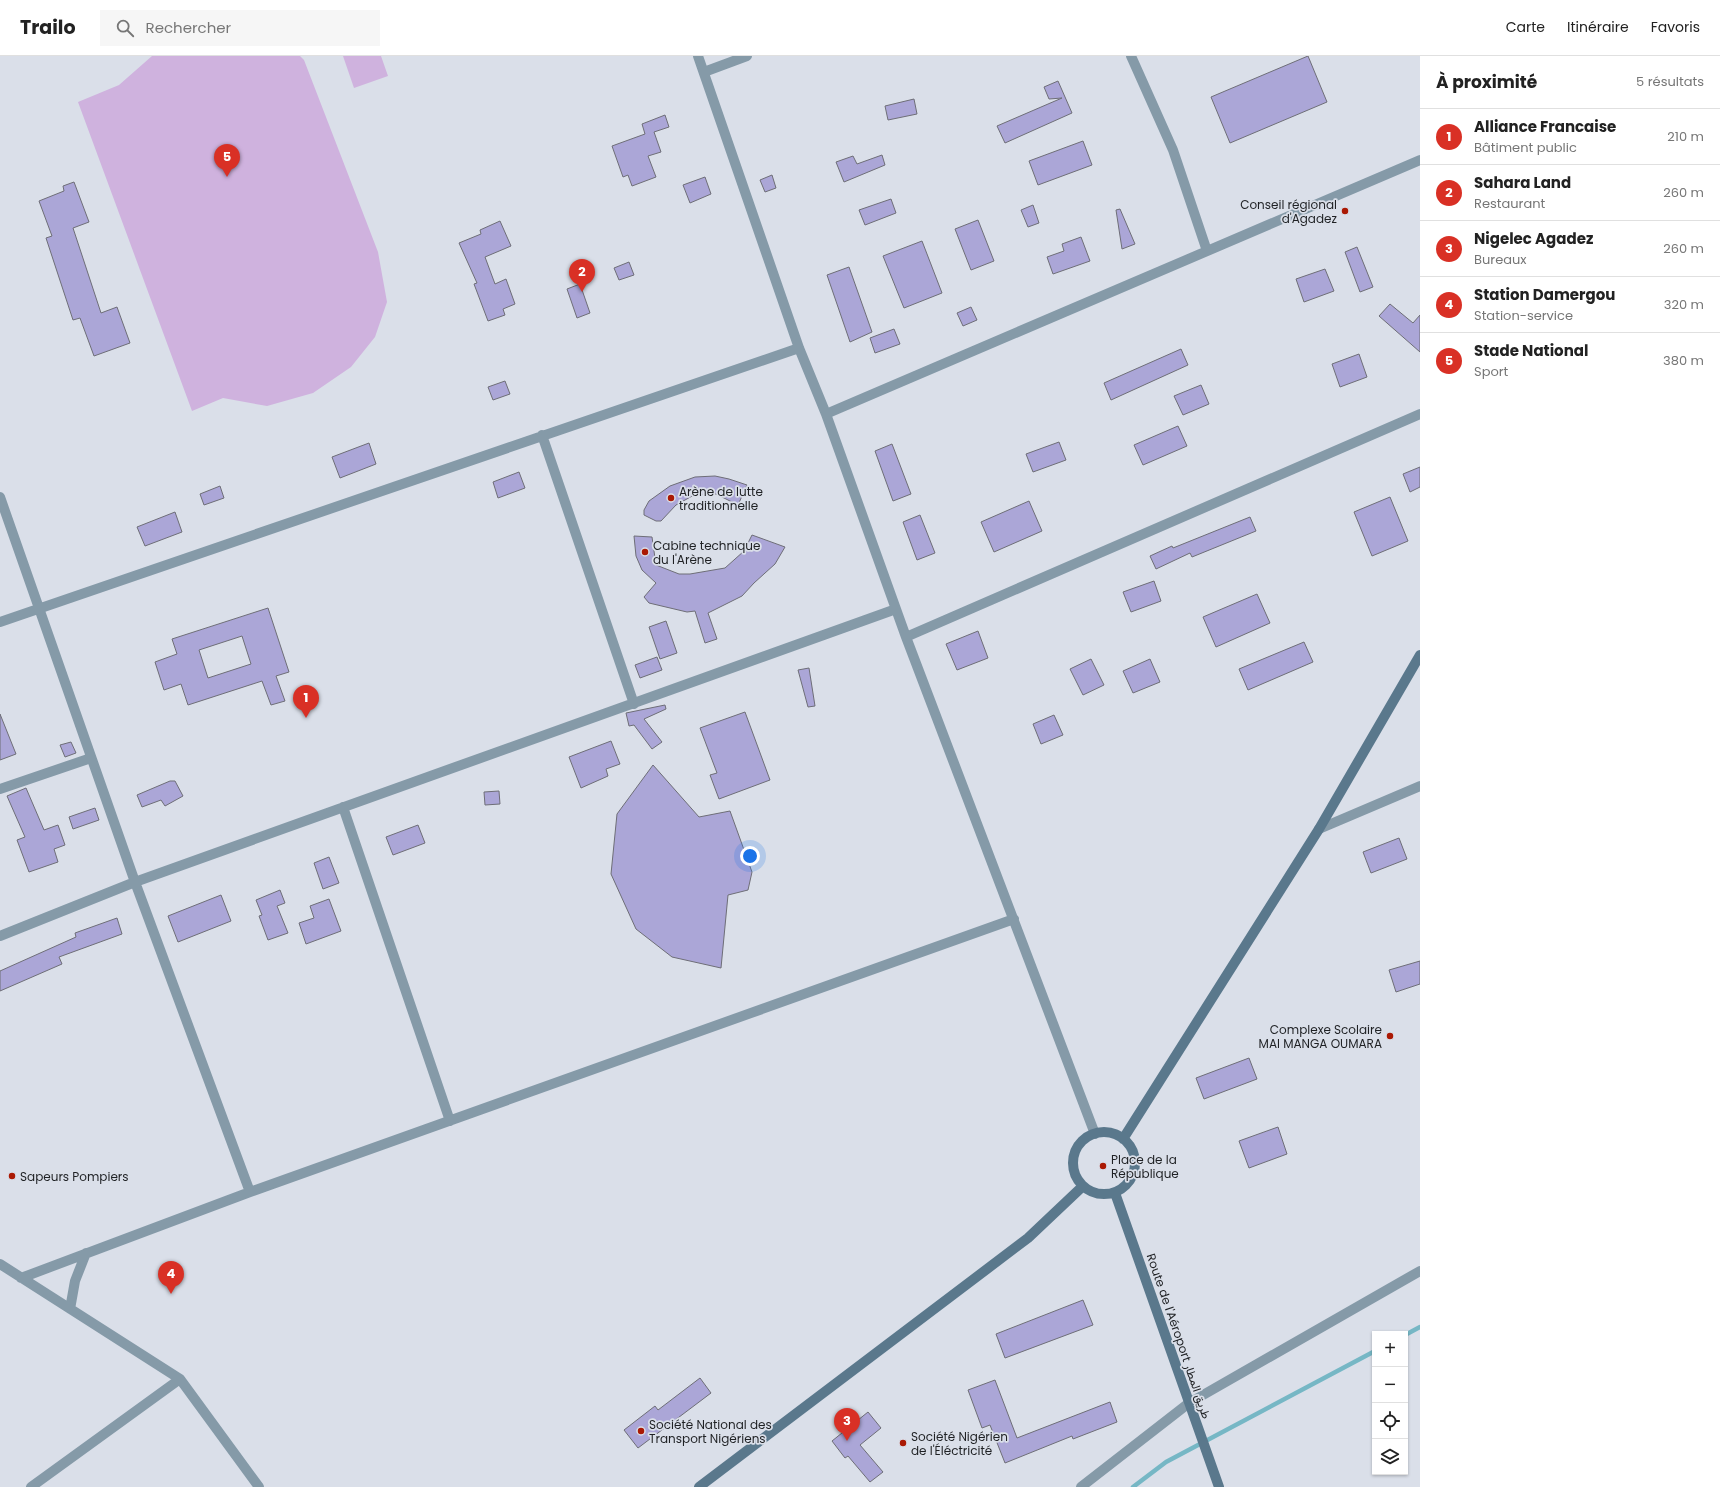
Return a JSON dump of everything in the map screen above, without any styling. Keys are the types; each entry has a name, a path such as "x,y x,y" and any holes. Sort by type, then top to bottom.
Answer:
{"main road":[{"path":"1123,1139 1319,829 1420,655"},
{"path":"1105,1132 1114,1134 1123,1139 1132,1149 1135,1162 1133,1175 1126,1186 1115,1193 1104,1194 1093,1192 1083,1186 1076,1176 1073,1164 1076,1151 1084,1141 1095,1134 1105,1132"},
{"path":"698,1487 1028,1238 1083,1186"},
{"name":"Route de l'Aéroport طريق المطار","path":"1115,1193 1219,1487"}],"street":[{"path":"698,56 799,348 826,414 906,637 1095,1134"},
{"path":"704,72 747,56"},
{"path":"1131,56 1173,150 1207,251"},
{"path":"826,414 1420,160"},
{"path":"0,622 799,348"},
{"path":"906,637 1420,414"},
{"path":"542,435 634,704"},
{"path":"0,497 135,882 250,1192"},
{"path":"0,936 135,882 896,609"},
{"path":"0,788 91,758"},
{"path":"1319,829 1420,786"},
{"path":"343,807 450,1120"},
{"path":"21,1278 250,1192 1014,919"},
{"path":"70,1309 75,1281 86,1254"},
{"path":"0,1264 180,1379 259,1487"},
{"path":"1081,1487 1189,1403 1420,1271"},
{"path":"31,1487 180,1379"}],"shaded area":[{"path":"152,56 300,56 304,60 378,252 387,302 375,337 351,367 313,393 267,406 223,398 192,411 78,102 119,85"},
{"path":"343,56 381,56 388,76 354,88"}],"building":[{"path":"1308,56 1327,102 1230,143 1211,97"},
{"path":"1058,81 1072,113 1005,143 997,126 1062,98 1049,99 1044,87"},
{"path":"914,99 917,114 888,120 885,106"},
{"path":"665,115 669,127 654,132 661,152 648,156 656,177 632,186 628,175 623,177 612,146 645,134 642,124"},
{"path":"1083,141 1092,165 1038,185 1029,161"},
{"path":"882,155 885,165 844,182 836,162 853,156 857,164"},
{"path":"772,175 776,188 765,192 760,180"},
{"path":"705,177 711,194 690,203 683,185"},
{"path":"74,182 89,222 73,228 101,313 117,307 130,343 94,356 80,318 73,320 46,238 52,236 39,201 64,191 63,186"},
{"path":"891,199 896,213 865,225 859,210"},
{"path":"1033,205 1039,223 1028,227 1021,210"},
{"path":"1120,209 1135,244 1122,249 1116,210"},
{"path":"978,220 994,261 971,270 955,229"},
{"path":"500,221 511,246 485,257 495,284 506,279 515,304 503,309 505,315 488,321 474,284 477,283 459,243 481,234 480,230"},
{"path":"1081,237 1090,261 1053,274 1047,257 1064,251 1062,244"},
{"path":"922,241 942,293 904,308 883,256"},
{"path":"1357,247 1373,287 1360,292 1345,252"},
{"path":"629,262 634,275 619,280 614,268"},
{"path":"849,267 872,332 850,342 827,275"},
{"path":"1325,269 1334,291 1304,302 1296,279"},
{"path":"580,284 590,313 577,318 567,289"},
{"path":"1390,304 1413,323 1420,315 1420,352 1379,316"},
{"path":"971,307 977,320 963,326 957,313"},
{"path":"894,329 900,344 875,353 870,338"},
{"path":"1181,349 1188,365 1111,400 1104,383"},
{"path":"1359,354 1367,377 1340,387 1332,364"},
{"path":"505,381 510,394 493,400 488,387"},
{"path":"1201,385 1209,404 1183,415 1174,396"},
{"path":"1178,426 1187,446 1143,465 1134,445"},
{"path":"1059,442 1066,460 1033,472 1026,454"},
{"path":"369,443 376,464 340,478 332,457"},
{"path":"892,444 911,494 893,501 875,451"},
{"path":"1420,467 1420,487 1410,492 1403,474"},
{"path":"519,472 525,488 498,498 493,482"},
{"name":"Arène de lutte traditionnelle","path":"715,476 747,485 738,505 716,494 694,495 676,505 661,521 656,521 644,515 644,510 649,501 670,486 695,477"},
{"path":"220,486 224,498 204,505 200,494"},
{"path":"1390,497 1408,541 1372,556 1354,512"},
{"path":"1029,501 1042,531 994,552 981,522"},
{"path":"175,512 182,532 145,546 137,527"},
{"path":"920,515 935,553 917,560 903,522"},
{"path":"1250,517 1256,531 1192,557 1190,553 1156,569 1150,556 1172,546 1173,548"},
{"path":"752,535 785,547 775,564 742,596 708,613 717,639 705,643 695,611 687,612 649,603 644,597 656,583 642,570 636,556 634,536 652,537 656,565 679,574 690,574 725,568 744,551"},
{"path":"1154,581 1161,601 1131,612 1123,592"},
{"path":"1257,594 1270,623 1216,647 1203,617"},
{"path":"268,608 289,672 276,676 285,701 271,705 262,681 188,705 181,684 164,690 155,662 177,654 172,639","holes":["242,636 251,664 208,678 199,650"]},
{"path":"666,621 677,653 660,659 649,627"},
{"path":"978,631 988,658 957,670 946,644"},
{"path":"1304,642 1313,662 1248,690 1239,669"},
{"path":"657,657 662,670 640,678 635,665"},
{"path":"1091,659 1104,685 1083,695 1070,669"},
{"path":"1150,659 1160,682 1133,693 1123,671"},
{"path":"809,668 815,706 808,707 798,670"},
{"path":"665,705 666,709 644,719 662,742 652,749 634,725 629,726 626,713"},
{"path":"745,712 770,780 719,799 710,775 717,773 700,728"},
{"path":"0,714 16,754 0,760"},
{"path":"1054,715 1063,735 1041,744 1033,724"},
{"path":"611,741 620,764 606,769 608,776 581,788 569,757"},
{"path":"71,742 76,753 65,757 60,745"},
{"path":"653,765 699,817 730,811 752,872 748,890 728,895 721,968 672,957 636,929 611,874 617,814"},
{"path":"170,781 175,781 183,796 165,806 161,800 142,807 137,795"},
{"path":"26,788 44,830 58,825 65,845 54,849 58,862 29,872 17,840 25,837 7,796"},
{"path":"499,791 500,804 485,805 484,792"},
{"path":"95,808 99,820 73,829 69,817"},
{"path":"418,825 425,843 393,855 386,837"},
{"path":"1399,838 1407,859 1371,873 1363,852"},
{"path":"329,857 339,883 323,889 314,863"},
{"path":"280,890 285,903 277,906 288,933 268,940 259,916 262,915 256,900"},
{"path":"221,895 231,921 178,942 168,916"},
{"path":"329,899 341,931 306,944 299,923 314,918 310,906"},
{"path":"117,918 122,934 59,957 62,964 0,991 0,971 76,937 75,933"},
{"path":"1420,961 1420,984 1396,992 1389,970"},
{"path":"1249,1058 1257,1079 1204,1099 1196,1078"},
{"path":"1278,1127 1287,1154 1249,1168 1239,1141"},
{"path":"1083,1300 1093,1325 1005,1358 996,1334"},
{"path":"700,1378 711,1393 638,1448 624,1430 655,1406 658,1410"},
{"path":"995,1380 1017,1438 1110,1402 1117,1422 1073,1439 1072,1436 1005,1463 990,1425 982,1428 968,1390"},
{"path":"868,1412 881,1428 860,1445 883,1472 870,1482 848,1456 845,1458 832,1441"}],"waterway":[{"path":"1408,1333 1420,1327"},
{"path":"1133,1487 1166,1462 1372,1353"}],"place":[{"name":"Stade National","path":"227,177"},
{"name":"Conseil régional d'Agadez","path":"1345,211"},
{"name":"Sahara Land","path":"582,292"},
{"name":"Arène de lutte traditionnelle","path":"671,498"},
{"name":"Cabine technique du l'Arène","path":"645,552"},
{"name":"Alliance Francaise","path":"306,718"},
{"name":"Complexe Scolaire MAI MANGA OUMARA","path":"1390,1036"},
{"name":"Place de la République","path":"1103,1166"},
{"name":"Sapeurs Pompiers","path":"12,1176"},
{"name":"Station Damergou","path":"171,1294"},
{"name":"Société National des Transport Nigériens","path":"641,1431"},
{"name":"Nigelec Agadez","path":"847,1441"},
{"name":"Société Nigérien de l'Éléctricité","path":"903,1443"}]}
